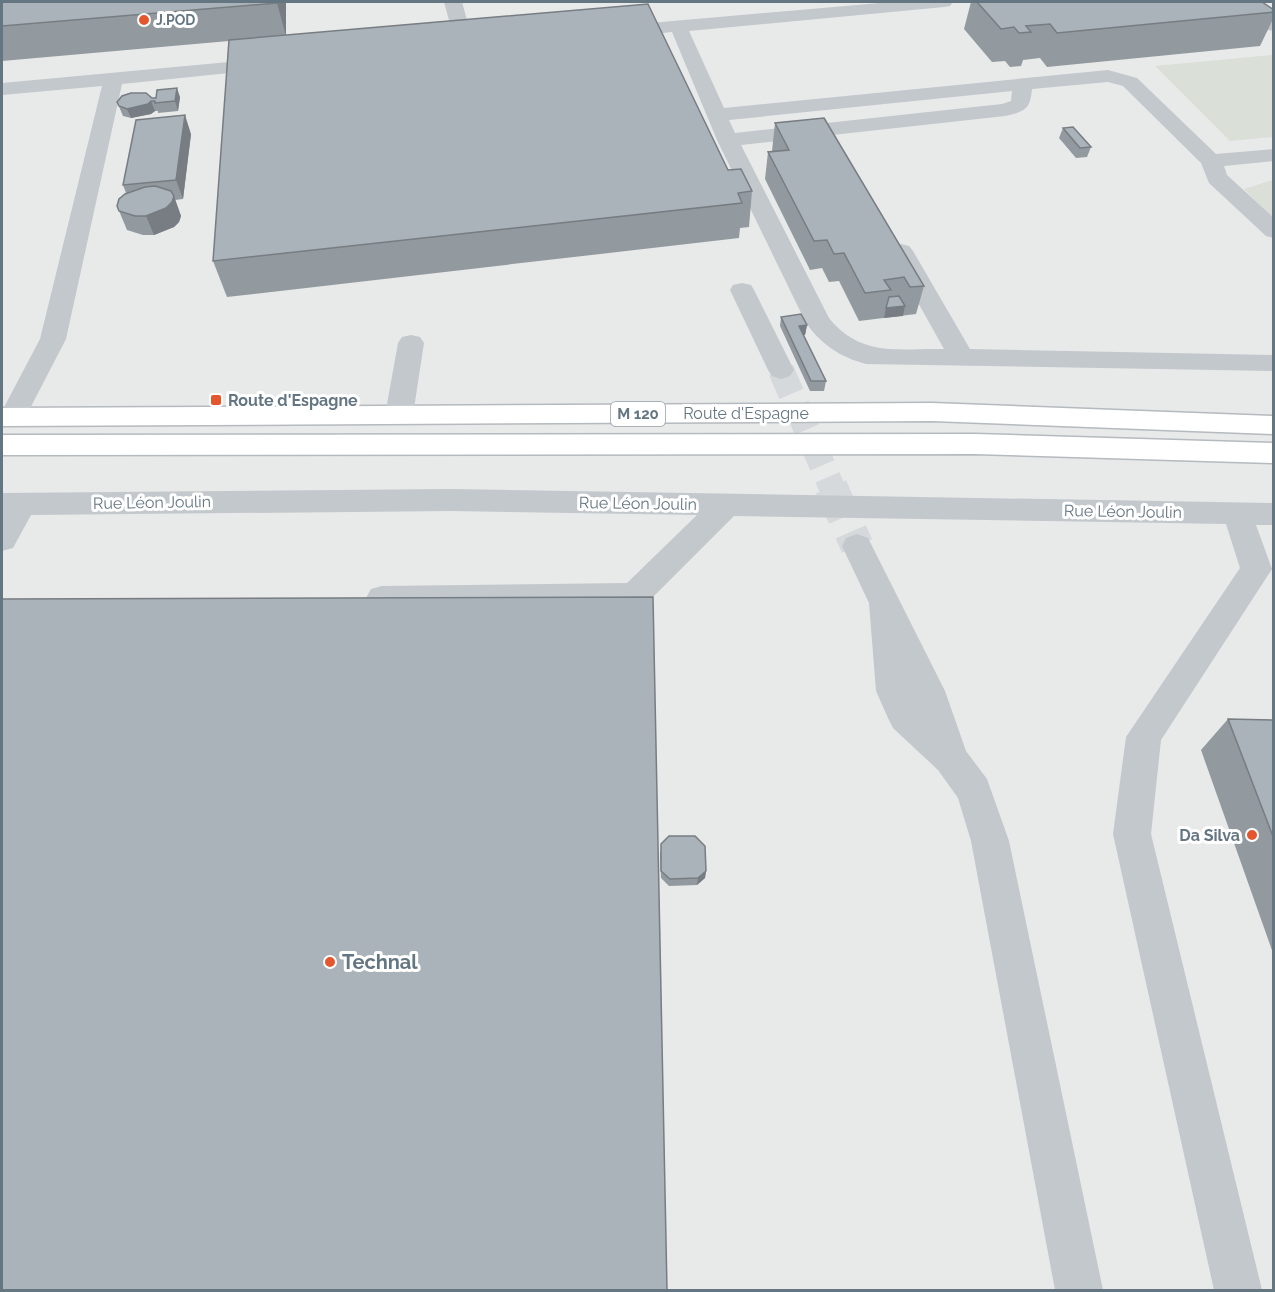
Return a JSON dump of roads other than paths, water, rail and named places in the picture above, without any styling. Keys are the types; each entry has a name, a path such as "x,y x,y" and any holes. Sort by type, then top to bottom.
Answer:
{"main road":[{"name":"Route d'Espagne","path":"7,417 932,412 1274,425"},
{"name":"Route d'Espagne","path":"2,445 975,444 1274,453"}],"street":[{"path":"453,2 465,46"},
{"path":"595,34 873,4 944,2"},
{"path":"1242,2 1271,21"},
{"path":"678,26 728,140 818,321 831,338 866,356 1274,363"},
{"path":"441,48 488,44"},
{"path":"2,89 289,63"},
{"path":"717,116 1108,76 1130,82 1211,161 1217,178 1274,231"},
{"path":"7,417 53,339 113,79"},
{"path":"728,140 836,139 1005,110 1021,104 1023,85"},
{"path":"1211,161 1274,155"},
{"path":"889,230 961,356"},
{"path":"742,290 781,370"},
{"path":"399,415 411,343"},
{"name":"Rue Léon Joulin","path":"12,504 347,500 727,504 1255,514"},
{"path":"2,540 12,504"},
{"path":"348,599 634,595 727,504"},
{"path":"1238,1290 1132,834 1144,736 1256,569 1255,514"},
{"path":"857,546 885,602 893,691 905,718 951,759 974,791 990,841 1079,1290"}],"tunnel":[{"path":"781,370 832,488"},
{"path":"831,487 857,546"}],"place":[{"name":"J.POD","path":"144,20"},
{"name":"Route d'Espagne","path":"216,400"},
{"name":"Da Silva","path":"1252,835"},
{"name":"Technal","path":"330,962"}]}
